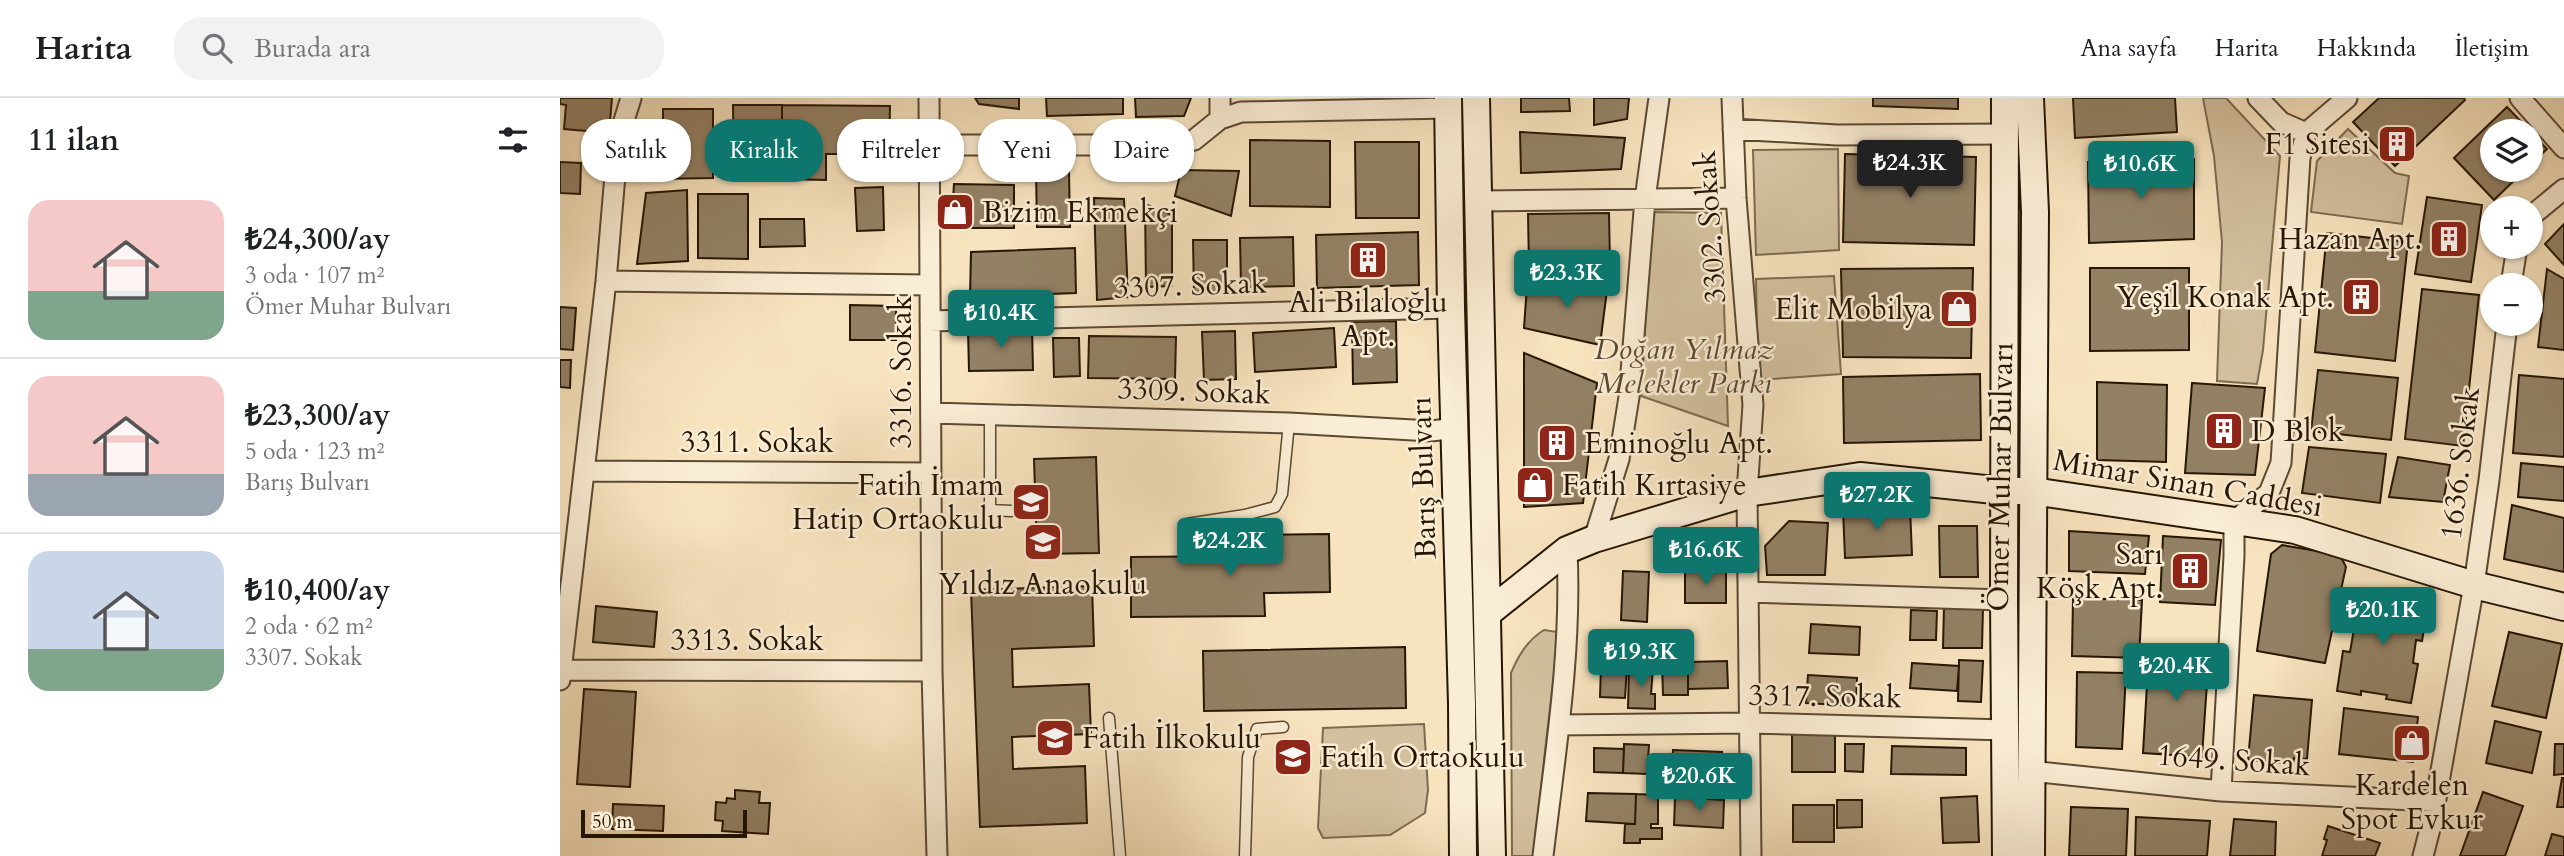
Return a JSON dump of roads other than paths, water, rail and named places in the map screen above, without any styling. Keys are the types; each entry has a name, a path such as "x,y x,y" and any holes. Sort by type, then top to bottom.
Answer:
{"main road":[{"name":"Barış Bulvarı","path":"1476,98 1492,856"},
{"name":"Ömer Muhar Bulvarı","path":"2005,98 2006,856"},
{"name":"Ömer Muhar Bulvarı","path":"2030,98 2035,212 2031,856"},
{"name":"Barış Bulvarı","path":"1449,103 1463,856"},
{"name":"Mimar Sinan Caddesi","path":"1488,613 1567,550 1594,539 1747,493 1860,476 2004,491 2034,491 2295,530 2474,585 2564,607"}],"street":[{"path":"561,675 606,281 618,141 631,98"},
{"name":"3316. Sokak","path":"929,98 929,119"},
{"path":"1220,98 1220,119"},
{"path":"1594,539 1619,459 1629,397 1645,199 1659,98"},
{"name":"3302. Sokak","path":"1732,98 1736,198 1753,405 1747,493 1751,856"},
{"path":"2258,98 2281,122 2306,132"},
{"path":"2221,791 2234,521 2269,493 2281,463 2300,158 2306,132 2347,98"},
{"path":"2520,98 2564,148"},
{"path":"964,145 1172,145 1194,140 1220,119 1241,111 1449,103"},
{"path":"1733,129 1837,135 2006,134"},
{"name":"3316. Sokak","path":"929,182 932,671 937,856"},
{"path":"2543,206 2564,190"},
{"path":"1478,201 1736,198"},
{"path":"606,281 930,285"},
{"name":"3307. Sokak","path":"930,321 1451,307"},
{"name":"1636. Sokak","path":"2423,856 2474,585 2506,336"},
{"name":"3309. Sokak","path":"931,413 1289,423 1431,431 1456,428"},
{"name":"3311. Sokak","path":"584,471 931,473"},
{"path":"1543,856 1564,689 1569,601 1567,550"},
{"path":"1748,592 2004,600"},
{"name":"3313. Sokak","path":"561,675 932,671"},
{"name":"3317. Sokak","path":"1559,725 1750,723 2006,730"},
{"name":"1649. Sokak","path":"2030,771 2221,791 2435,801"}],"lane":[{"path":"990,415 990,510 1011,511"},
{"path":"1187,524 1276,507 1282,494 1289,423"},
{"path":"1110,718 1120,856"},
{"path":"1245,856 1248,757 1257,729 1283,727"}],"place":[{"name":"F1 Sitesi","path":"2397,144"},
{"name":"Bizim Ekmekçi","path":"955,212"},
{"name":"Hazan Apt.","path":"2449,239"},
{"name":"Ali Bilaloğlu Apt.","path":"1368,260"},
{"name":"Yeşil Konak Apt.","path":"2361,297"},
{"name":"Elit Mobilya","path":"1959,309"},
{"name":"D Blok","path":"2224,431"},
{"name":"Eminoğlu Apt.","path":"1557,443"},
{"name":"Fatih Kırtasiye","path":"1535,485"},
{"name":"Fatih İmam Hatip Ortaokulu","path":"1031,502"},
{"name":"Yıldız Anaokulu","path":"1043,542"},
{"name":"Sarı Köşk Apt.","path":"2190,571"},
{"name":"Fatih İlkokulu","path":"1055,738"},
{"name":"Kardelen Spot Evkur","path":"2412,743"},
{"name":"Fatih Ortaokulu","path":"1293,757"}],"park label":[{"name":"Doğan Yılmaz Melekler Parkı","path":"1684,366"}]}
